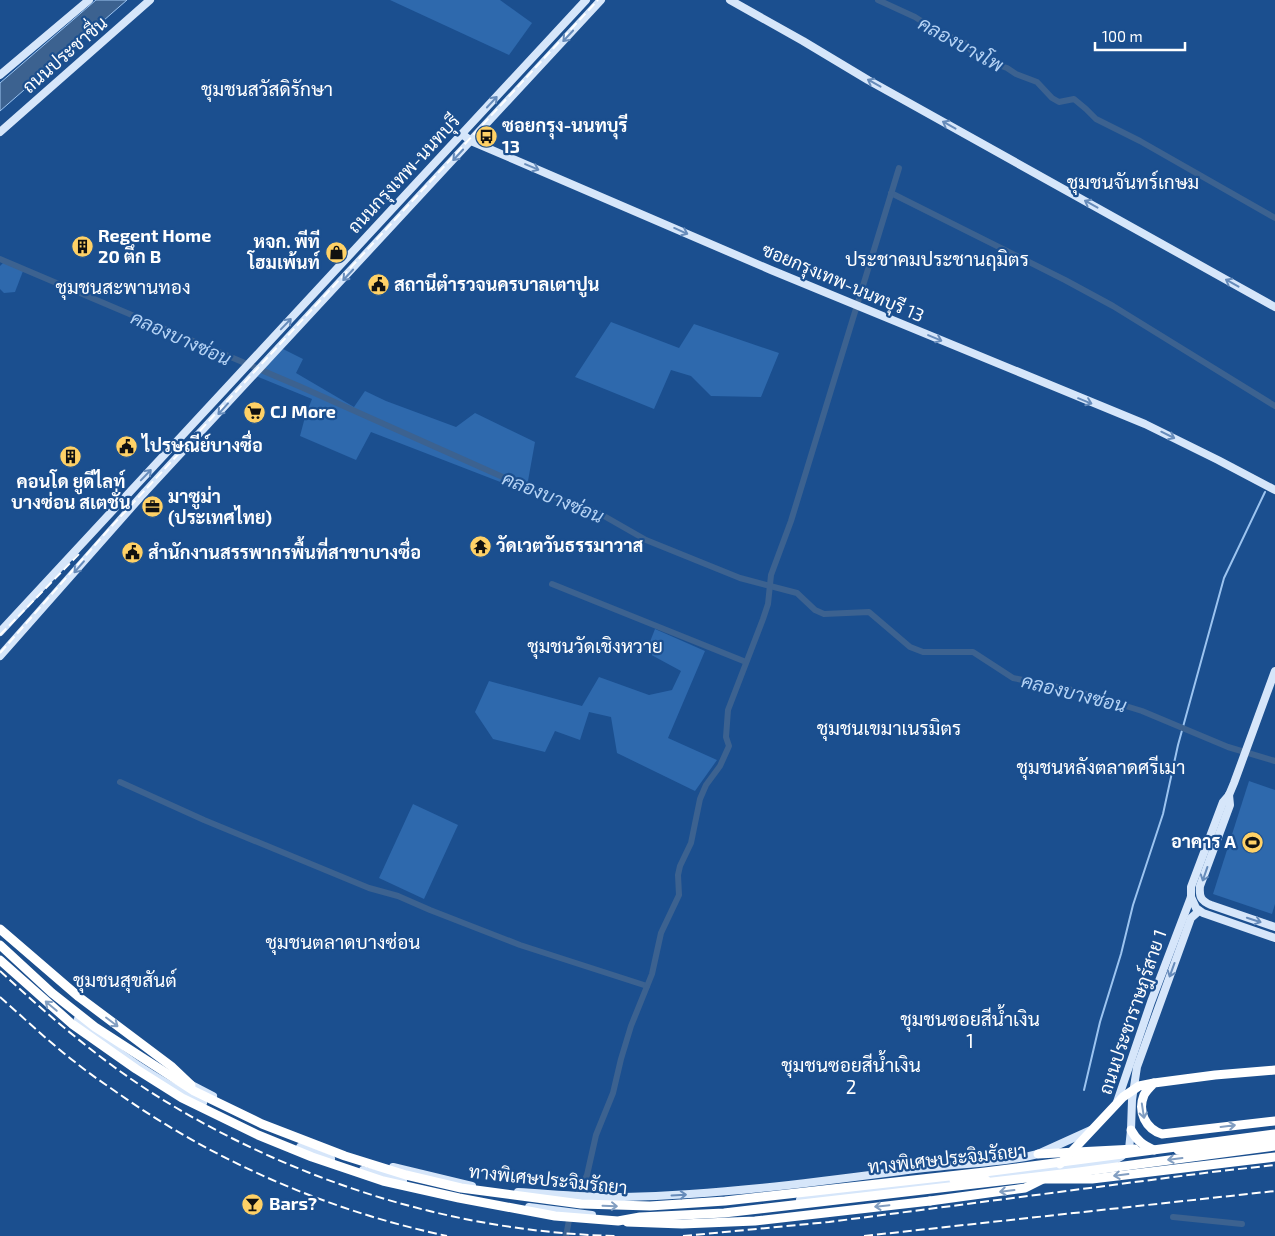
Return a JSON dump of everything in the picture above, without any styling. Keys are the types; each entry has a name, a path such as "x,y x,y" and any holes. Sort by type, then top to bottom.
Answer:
{"highway":[{"path":"0,929 60,982 171,1066 191,1085"},
{"name":"ทางพิเศษประจิมรัถยา","path":"0,947 95,1027 194,1091 262,1124 345,1156 406,1175 461,1188 581,1204 650,1206 725,1201 1004,1170 1275,1134"},
{"name":"ทางพิเศษประจิมรัถยา","path":"0,960 72,1024 136,1070 189,1101 258,1135 358,1173 421,1190 529,1212 593,1220 618,1221 640,1217 724,1213 1079,1172 1275,1146"},
{"path":"618,1221 682,1224 755,1221 1025,1188 1046,1177 1123,1096 1139,1086 1215,1075 1275,1070"},
{"path":"1154,1083 1144,1094 1142,1104 1143,1115 1148,1126 1154,1132 1162,1134 1275,1121"},
{"path":"1131,1130 1135,1138 1154,1150"},
{"path":"1038,1154 1128,1149 1204,1150 1275,1140"},
{"path":"954,1180 1092,1179 1275,1157"}],"main road":[{"path":"0,75 89,0"},
{"name":"ถนนประชาชื่น","path":"0,132 150,0"},
{"name":"ถนนกรุงเทพ-นนทบุรี","path":"0,632 586,0"},
{"name":"ถนนกรุงเทพ-นนทบุรี","path":"0,656 145,492 601,0"},
{"path":"730,0 916,107 1275,307"},
{"name":"ซอยกรุงเทพ-นนทบุรี 13","path":"462,134 471,141 1123,416 1192,447 1275,490"},
{"path":"326,282 335,288"},
{"path":"101,523 112,531"},
{"name":"ถนนประชาราษฎร์สาย 1","path":"91,1030 191,1085 274,1125 359,1157 462,1184 499,1190 549,1194 642,1197 725,1192 1008,1160 1038,1154 1100,1126 1112,1113 1119,1100 1132,1055 1191,897 1191,887 1223,802 1229,794 1248,746 1275,671"},
{"name":"ถนนประชาราษฎร์สาย 1","path":"1229,794 1230,805 1200,886 1200,896 1204,903 1275,927"},
{"path":"1191,897 1199,911 1208,916 1275,938"},
{"name":"ถนนประชาราษฎร์สาย 1","path":"1128,1149 1137,1067 1191,918 1199,911"},
{"path":"1172,944 1180,947"},
{"path":"0,947 91,1030 139,1065 189,1096 259,1131 306,1150 407,1183 460,1195 555,1211 622,1218 649,1218 1098,1164 1116,1160 1128,1149"}],"shaded area":[{"path":"96,0 127,0 0,111 0,83"},
{"path":"390,0 500,0 532,23 509,55"},
{"path":"4,262 23,271 15,292 4,293 0,289 0,266"},
{"path":"611,322 679,348 694,324 779,353 761,397 711,396 691,376 671,370 654,409 575,377"},
{"path":"283,349 303,359 296,373 354,407 365,391 386,401 456,427 475,413 535,442 526,492 371,432 356,460 300,436 312,399 256,376"},
{"path":"655,629 705,651 668,738 717,760 695,791 617,753 611,717 589,712 580,740 555,731 545,752 493,739 475,712 489,681 582,706 599,677 649,695 672,690 681,671 646,652"},
{"name":"อาคาร A","path":"1249,781 1275,790 1275,904 1272,914 1213,894"},
{"path":"413,804 458,825 424,899 379,878"}],"waterway":[{"name":"คลองบางโพ","path":"878,0 915,17 937,31 965,43 976,56 1037,82 1052,98 1059,102 1074,99 1096,119 1140,141 1275,218"},
{"path":"576,1199 587,1175 596,1135 613,1093 631,1026 652,974 661,933 679,895 678,875 680,866 691,843 700,799 706,785 720,766 729,746 726,737 728,710 768,604 771,575 791,521 899,168"},
{"path":"891,193 1113,306 1275,406"},
{"name":"คลองบางซ่อน","path":"0,259 301,387 525,487 597,512 646,540 740,578 797,593 815,610 824,614 869,612 910,647 923,652 973,652 1013,678 1077,691 1142,711 1228,747 1275,761"},
{"path":"1084,1090 1100,1022 1121,954 1133,905 1163,814 1178,745 1224,578 1265,492"},
{"path":"552,584 746,662"},
{"path":"120,782 204,820 369,888 398,896 520,945 647,986"},
{"path":"566,1236 570,1215"},
{"path":"1173,1217 1242,1224"}],"railway":[{"path":"0,653 110,528 598,0"},
{"path":"0,635 80,553"},
{"path":"0,971 77,1038 139,1084 212,1128 266,1154 322,1178 378,1197 437,1213 496,1225 555,1232 615,1236"},
{"path":"0,997 89,1073 150,1115 190,1139 272,1180 314,1197 402,1225 447,1236"},
{"path":"683,1236 829,1222 1275,1165"},
{"path":"864,1236 1275,1191"}],"place":[{"name":"ซอยกรุง-นนทบุรี 13","path":"486,136"},
{"name":"Regent Home 20 ตึก B","path":"82,246"},
{"name":"หจก. พีที โฮมเพ้นท์","path":"336,252"},
{"name":"สถานีตำรวจนครบาลเตาปูน","path":"378,285"},
{"name":"CJ More","path":"254,412"},
{"name":"ไปรษณีย์บางซื่อ","path":"126,446"},
{"name":"คอนโด ยูดีไลท์ บางซ่อน สเตชั่น","path":"71,457"},
{"name":"มาซูม่า (ประเทศไทย)","path":"152,507"},
{"name":"วัดเวตวันธรรมาวาส","path":"480,546"},
{"name":"สำนักงานสรรพากรพื้นที่สาขาบางซื่อ","path":"132,553"},
{"name":"อาคาร A","path":"1252,842"},
{"name":"Bars?","path":"253,1204"}],"district":[{"name":"ชุมชนสวัสดิรักษา","path":"267,89"},
{"name":"ชุมชนจันทร์เกษม","path":"1133,182"},
{"name":"ประชาคมประชานฤมิตร","path":"937,259"},
{"name":"ชุมชนสะพานทอง","path":"123,287"},
{"name":"ชุมชนวัดเชิงหวาย","path":"595,646"},
{"name":"ชุมชนเขมาเนรมิตร","path":"889,728"},
{"name":"ชุมชนหลังตลาดศรีเมา","path":"1101,767"},
{"name":"ชุมชนตลาดบางซ่อน","path":"343,942"},
{"name":"ชุมชนสุขสันต์","path":"125,980"},
{"name":"ชุมชนซอยสีน้ำเงิน 1","path":"970,1030"},
{"name":"ชุมชนซอยสีน้ำเงิน 2","path":"851,1076"}]}
